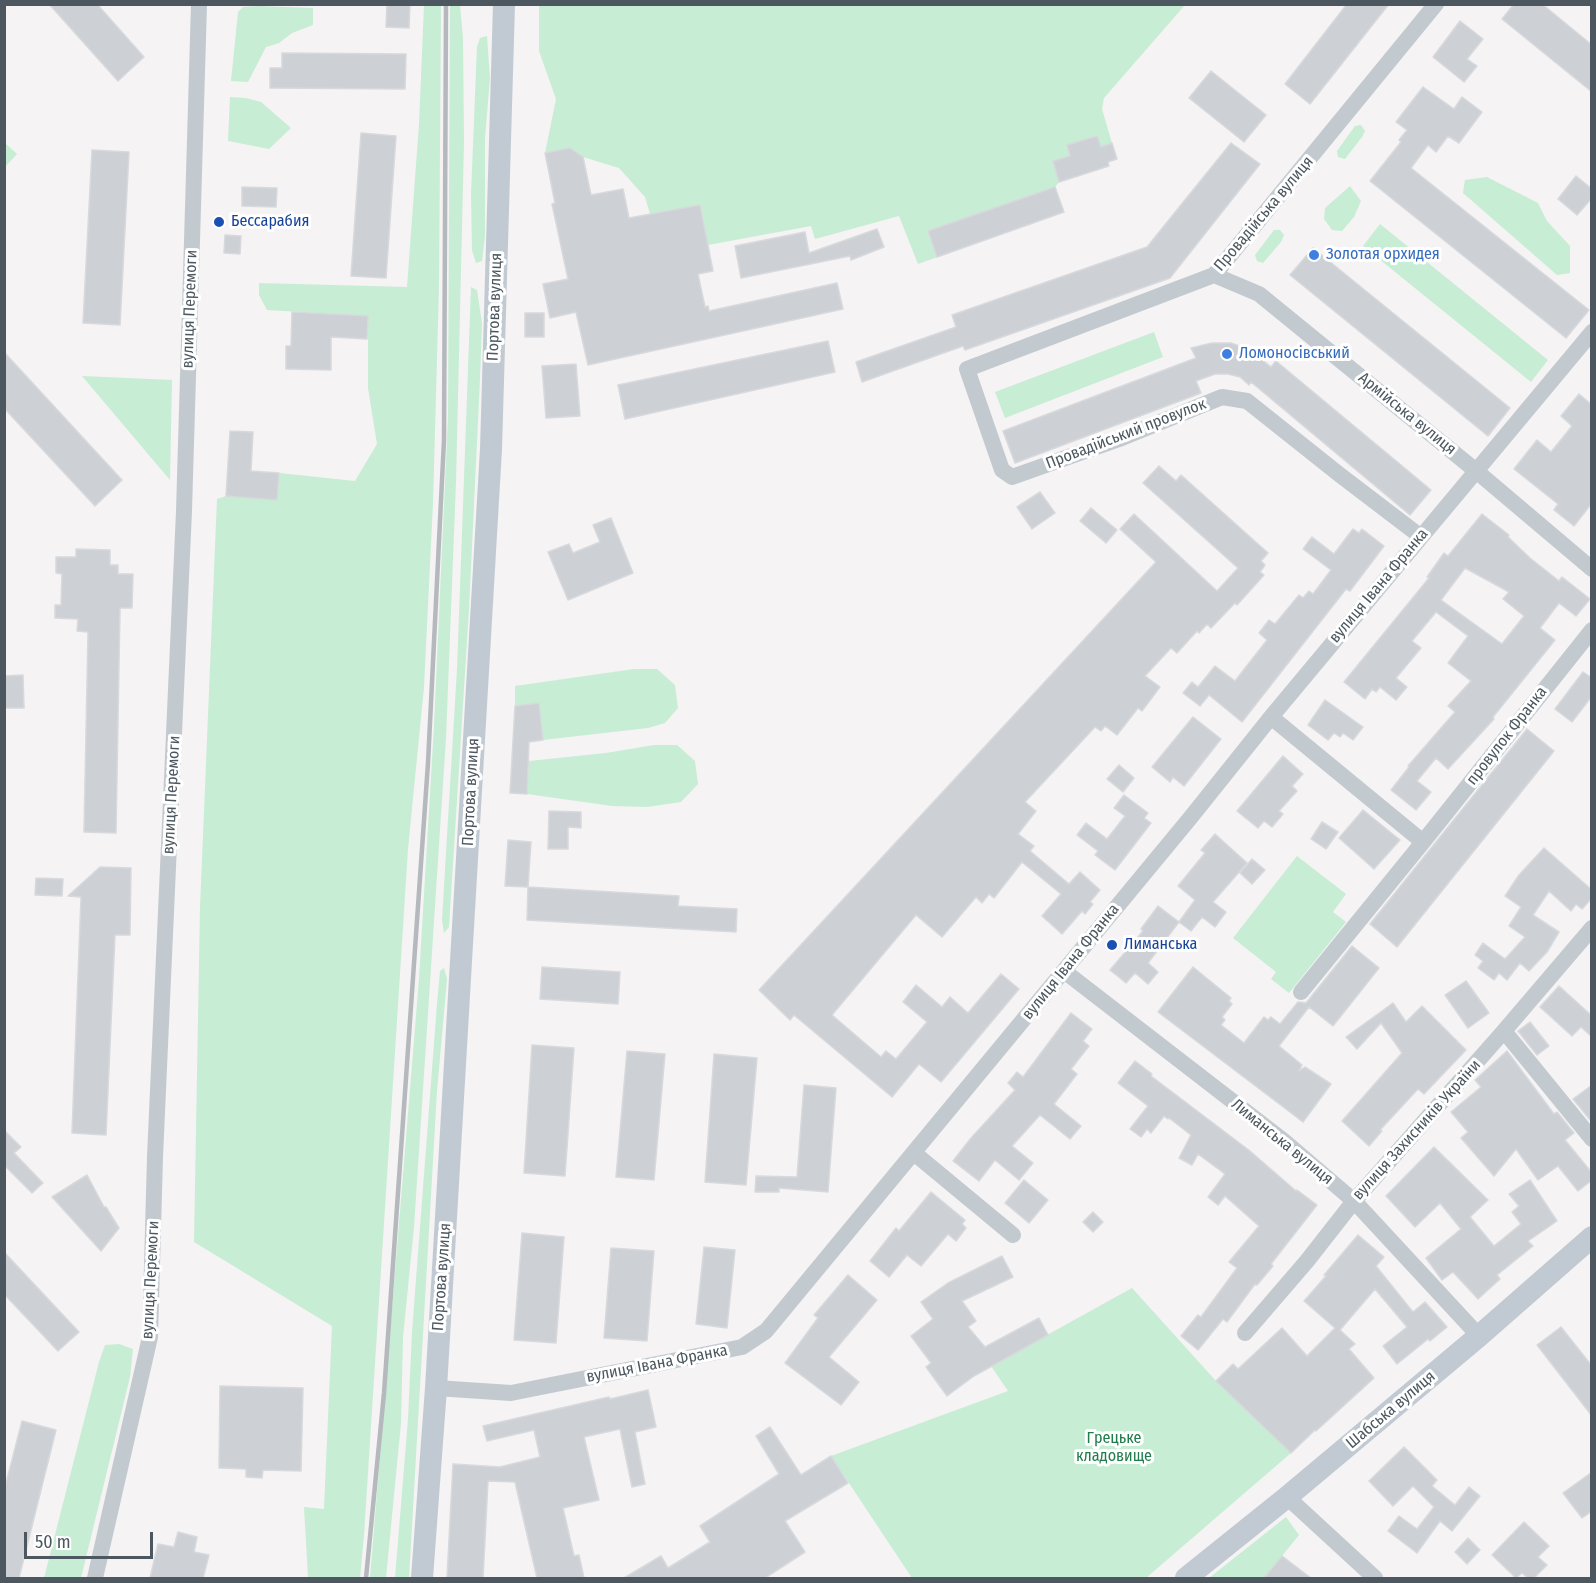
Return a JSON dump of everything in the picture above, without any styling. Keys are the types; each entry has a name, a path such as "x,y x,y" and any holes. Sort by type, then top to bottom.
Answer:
{"main road":[{"name":"Портова вулиця","path":"422,1578 436,1388 490,449 504,4"},
{"name":"Шабська вулиця","path":"1186,1578 1287,1497 1479,1336 1592,1237"}],"street":[{"name":"вулиця Перемоги","path":"95,1578 150,1337 155,1157 184,511 199,4"},
{"name":"Провадійська вулиця","path":"967,369 1214,275 1436,4"},
{"name":"Армійська вулиця","path":"1214,275 1259,294 1475,470 1592,569"},
{"name":"вулиця Івана Франка","path":"436,1388 511,1393 742,1347 766,1331 1420,536 1592,332"},
{"name":"Провадійський провулок","path":"967,369 1002,470 1012,477 1119,439 1222,397 1248,400 1420,536"},
{"name":"провулок Франка","path":"1301,992 1592,630"},
{"path":"1271,717 1423,842"},
{"name":"вулиця Захисників України","path":"1245,1333 1307,1261 1354,1201 1592,928"},
{"name":"Лиманська вулиця","path":"1064,971 1284,1141 1354,1201 1479,1336"},
{"path":"1504,1031 1592,1139"},
{"path":"914,1153 1013,1235"},
{"path":"1287,1497 1374,1578"}],"green space":[{"path":"424,5 441,5 439,286 433,503 424,687 408,849 364,1535 360,1578 308,1578 304,1507 324,1509 332,1326 194,1242 200,907 217,499 226,496 277,500 279,473 355,481 377,444 368,388 368,316 267,310 259,295 259,283 407,287 419,124"},
{"path":"450,5 460,5 463,38 464,142 456,482 446,738 414,1227 403,1337 401,1423 386,1578 370,1578 419,979 434,726 448,417"},
{"path":"539,5 1185,5 1104,98 1102,109 1112,143 1101,147 1096,136 1067,145 1070,156 1053,161 1059,182 1055,187 1064,212 918,264 899,216 815,239 811,226 708,245 700,205 650,214 645,197 619,168 583,157 570,148 545,153 556,99 539,51"},
{"path":"243,7 313,8 313,25 292,33 279,43 266,47 248,82 231,81 238,12"},
{"path":"487,36 490,78 485,138 485,236 482,261 476,263 472,250 471,194 477,47 480,38"},
{"path":"230,97 261,102 291,128 269,149 228,141"},
{"path":"1361,125 1365,131 1362,137 1345,159 1338,157 1337,151 1355,126"},
{"path":"4,142 17,154 5,167 4,167"},
{"path":"1487,177 1538,203 1547,221 1570,246 1570,273 1557,275 1463,193 1465,180"},
{"path":"1350,186 1361,201 1354,217 1342,231 1332,230 1324,219 1325,208"},
{"path":"1380,224 1548,360 1531,382 1363,246"},
{"path":"1274,230 1280,230 1284,235 1281,242 1263,263 1257,261 1255,255"},
{"path":"471,287 477,290 482,323 480,379 469,609 449,927 444,933 442,920 457,669"},
{"path":"1154,332 1163,357 1005,418 995,392"},
{"path":"82,376 172,380 170,480"},
{"path":"634,669 657,669 675,685 678,708 665,723 648,728 543,740 539,703 515,706 515,686"},
{"path":"654,745 677,745 695,761 698,784 681,802 647,807 612,806 527,794 529,761 606,753"},
{"path":"1297,856 1346,894 1333,912 1346,922 1289,993 1271,979 1276,972 1233,938"},
{"path":"444,968 447,979 437,1091 409,1578 395,1578 437,1004 440,971"},
{"name":"Грецьке кладовище","path":"1132,1288 1216,1381 1291,1453 1146,1578 912,1578 831,1456 1008,1391 991,1366"},
{"path":"119,1344 133,1349 130,1377 81,1578 44,1578 99,1362 105,1345"},
{"path":"1286,1517 1299,1535 1264,1578 1209,1578"}],"building":[{"path":"49,4 97,4 144,57 118,81"},
{"path":"387,4 410,4 409,28 386,27"},
{"path":"1347,4 1389,4 1310,104 1285,84"},
{"path":"1514,4 1542,4 1592,45 1592,92 1502,19"},
{"path":"1460,21 1483,39 1467,59 1477,66 1464,82 1433,57"},
{"path":"282,53 406,54 405,89 270,88 270,68 282,68"},
{"path":"1211,71 1266,115 1244,142 1189,98"},
{"path":"1423,87 1454,109 1462,97 1482,112 1459,143 1448,136 1436,152 1428,145 1411,168 1589,310 1566,338 1370,181 1401,142 1399,140 1407,130 1396,122"},
{"path":"361,133 396,136 386,278 351,276"},
{"path":"1097,136 1101,147 1112,143 1117,159 1108,162 1109,166 1059,182 1053,161 1070,156 1067,145"},
{"path":"1231,143 1260,164 1170,278 965,350 963,346 862,382 856,362 956,327 952,315 1147,247"},
{"path":"570,148 583,157 591,195 623,189 629,218 700,205 713,271 698,274 705,307 708,306 709,311 837,283 843,309 588,365 576,312 550,318 543,284 568,279 552,204 555,203 545,153"},
{"path":"92,150 129,152 120,325 83,323"},
{"path":"1576,176 1592,189 1592,198 1577,215 1558,199"},
{"path":"242,187 277,188 276,207 242,206"},
{"path":"1055,187 1064,212 937,257 928,231"},
{"path":"877,229 884,247 851,260 850,256 741,278 735,246 805,232 809,253"},
{"path":"225,235 241,236 240,254 224,253"},
{"path":"1313,248 1510,408 1488,436 1290,275"},
{"path":"292,312 368,316 367,339 331,337 331,370 286,369 286,346 291,346"},
{"path":"525,313 544,313 544,337 525,337"},
{"path":"828,341 835,372 625,419 618,385"},
{"path":"1212,343 1231,343 1250,350 1271,367 1276,361 1431,490 1410,515 1251,382 1249,385 1240,377 1228,374 1215,374 1196,381 1201,393 1015,463 1003,431 1196,358 1191,348"},
{"path":"4,352 122,480 95,506 4,408"},
{"path":"576,364 580,416 546,418 542,366"},
{"path":"1579,394 1592,405 1592,503 1574,526 1554,510 1558,504 1514,469 1537,440 1551,452 1572,426 1561,416"},
{"path":"230,431 253,432 251,471 279,473 277,500 226,496"},
{"path":"1159,466 1176,481 1181,475 1268,553 1261,561 1265,565 1260,572 1264,575 1237,605 1235,603 1211,628 1207,624 1199,633 1197,631 1177,653 1171,648 1145,676 1160,687 1142,711 1138,708 1117,735 1105,726 1101,731 1095,727 1025,802 1036,811 1018,834 1034,846 1030,851 1069,884 1080,872 1100,890 1090,902 1093,904 1085,914 1082,911 1062,934 1042,916 1061,894 1022,862 994,898 989,894 982,903 976,897 942,937 916,915 832,1015 881,1057 886,1051 896,1059 927,1022 903,1002 916,985 942,1007 950,997 968,1013 1001,974 1019,989 941,1082 919,1064 892,1097 794,1015 790,1020 759,990 1156,562 1120,529 1134,514 1217,591 1238,568 1143,483"},
{"path":"1040,492 1055,513 1032,529 1017,507"},
{"path":"1091,508 1117,530 1106,543 1080,521"},
{"path":"1482,514 1509,535 1508,537 1530,558 1559,581 1562,577 1590,599 1576,616 1559,603 1540,628 1555,640 1493,717 1494,719 1448,769 1436,758 1417,781 1431,792 1416,810 1391,790 1408,766 1455,712 1448,706 1471,681 1448,663 1468,636 1436,612 1412,641 1421,648 1396,678 1407,687 1396,700 1380,687 1376,692 1372,689 1365,699 1344,682 1429,578 1427,577 1444,553 1448,556","holes":["1465,568 1509,592 1503,599 1524,616 1502,644 1441,600"]},
{"path":"611,518 633,573 568,600 548,552 569,544 573,553 600,542 593,525"},
{"path":"1353,529 1359,533 1362,529 1384,546 1350,591 1346,589 1242,722 1209,695 1200,706 1183,693 1192,682 1198,687 1215,666 1235,681 1267,640 1259,633 1269,620 1275,624 1299,595 1303,598 1309,591 1313,594 1331,570 1303,549 1312,537 1334,554"},
{"path":"76,549 110,550 110,565 118,565 118,574 133,574 132,608 120,608 116,833 84,832 88,632 77,631 78,619 55,618 55,605 61,605 62,574 56,573 56,557 76,557"},
{"path":"1583,672 1592,678 1592,696 1572,722 1555,709"},
{"path":"23,675 24,708 4,708 4,676"},
{"path":"1325,700 1363,727 1353,740 1343,733 1340,737 1334,733 1328,740 1308,725"},
{"path":"539,703 543,740 529,742 527,794 510,793 515,706"},
{"path":"1193,717 1221,739 1184,786 1173,777 1170,782 1152,767"},
{"path":"1527,729 1554,751 1397,947 1370,924"},
{"path":"1283,756 1303,774 1292,786 1297,791 1279,811 1283,814 1272,827 1264,821 1258,828 1237,811"},
{"path":"1119,765 1134,778 1123,792 1107,779"},
{"path":"1124,795 1148,813 1144,818 1151,823 1115,870 1095,855 1098,851 1077,835 1086,823 1107,839 1125,816 1114,808"},
{"path":"1363,810 1400,840 1374,869 1339,838"},
{"path":"549,811 581,812 581,828 568,827 568,849 548,849"},
{"path":"1322,822 1338,832 1326,849 1311,839"},
{"path":"1215,834 1247,863 1213,902 1226,912 1215,927 1202,917 1191,931 1179,922 1195,900 1178,886 1205,853 1201,850"},
{"path":"508,840 531,842 528,887 505,886"},
{"path":"1544,848 1592,890 1592,898 1582,909 1576,904 1571,911 1549,891 1533,915 1559,932 1547,952 1529,971 1520,963 1507,980 1499,973 1494,980 1478,968 1483,961 1475,955 1483,943 1505,959 1525,937 1509,926 1521,907 1505,896 1519,875"},
{"path":"1252,859 1265,870 1252,884 1240,873"},
{"path":"100,867 131,868 130,935 115,935 106,1135 72,1133 81,897 68,896"},
{"path":"36,878 63,879 62,896 35,895"},
{"path":"528,887 679,896 678,906 737,909 736,932 527,920"},
{"path":"1158,906 1179,922 1148,963 1158,972 1148,984 1135,973 1126,983 1110,970 1143,931 1141,929"},
{"path":"1352,946 1379,968 1333,1026 1309,1007 1279,1046 1302,1065 1299,1071 1305,1067 1331,1084 1303,1122 1158,1012 1193,967 1231,998 1229,1001 1232,1004 1222,1017 1225,1020 1221,1025 1244,1043 1264,1017 1268,1020 1271,1017 1280,1024 1298,1002 1306,1003"},
{"path":"542,967 620,972 618,1004 540,999"},
{"path":"1466,981 1489,1013 1468,1028 1445,995"},
{"path":"1559,986 1592,1016 1592,1037 1581,1027 1572,1036 1540,1007"},
{"path":"1393,1003 1406,1022 1422,1006 1466,1050 1424,1094 1418,1089 1380,1130 1382,1131 1369,1146 1342,1121 1402,1053 1381,1023 1357,1049 1346,1037"},
{"path":"1071,1013 1092,1029 1083,1041 1089,1046 1071,1069 1077,1074 1054,1104 1081,1126 1070,1139 1040,1115 1012,1146 1033,1163 1019,1180 995,1160 979,1181 953,1161 1015,1090 1008,1083 1017,1072 1023,1077"},
{"path":"1530,1022 1549,1046 1537,1055 1518,1031"},
{"path":"532,1045 574,1048 565,1176 524,1173"},
{"path":"627,1051 665,1054 654,1180 616,1177"},
{"path":"1507,1051 1554,1114 1557,1112 1574,1133 1565,1140 1592,1173 1592,1180 1578,1191 1558,1166 1538,1180 1516,1149 1494,1176 1461,1138 1468,1132 1451,1112 1481,1087 1475,1080"},
{"path":"714,1054 757,1058 746,1185 705,1182"},
{"path":"1135,1061 1152,1074 1151,1076 1250,1151 1296,1191 1317,1205 1271,1264 1273,1266 1257,1285 1255,1284 1227,1322 1223,1319 1198,1350 1181,1336 1198,1315 1201,1317 1237,1268 1229,1262 1259,1226 1225,1196 1218,1205 1208,1197 1225,1174 1198,1154 1192,1165 1179,1158 1191,1135 1169,1118 1164,1116 1151,1133 1147,1129 1141,1137 1130,1129 1148,1106 1118,1083"},
{"path":"804,1085 836,1088 828,1192 779,1188 779,1192 755,1192 756,1176 797,1177"},
{"path":"1592,1085 1592,1120 1591,1121 1573,1099"},
{"path":"4,1130 21,1147 14,1153 43,1183 32,1193 4,1165"},
{"path":"1434,1147 1488,1200 1470,1217 1494,1246 1521,1224 1512,1212 1519,1206 1509,1194 1530,1180 1557,1221 1528,1241 1533,1246 1497,1275 1500,1279 1478,1299 1453,1272 1442,1280 1426,1258 1461,1229 1440,1203 1415,1227 1386,1196"},
{"path":"87,1175 104,1207 119,1228 101,1251 52,1197"},
{"path":"1024,1180 1048,1200 1029,1223 1005,1203"},
{"path":"931,1192 965,1220 962,1224 966,1228 956,1241 948,1234 921,1266 907,1255 889,1277 870,1261 896,1228 899,1231"},
{"path":"1093,1212 1103,1222 1093,1232 1083,1222"},
{"path":"522,1233 564,1237 556,1343 514,1340"},
{"path":"1358,1235 1384,1257 1376,1266 1413,1312 1425,1302 1447,1327 1397,1364 1383,1346 1407,1327 1375,1289 1340,1330 1355,1344 1349,1349 1374,1378 1291,1453 1216,1381 1233,1364 1238,1369 1282,1328 1307,1356 1335,1328 1304,1301"},
{"path":"704,1247 735,1250 727,1328 696,1324"},
{"path":"611,1248 654,1251 647,1341 604,1338"},
{"path":"4,1252 79,1332 58,1351 4,1294"},
{"path":"1002,1256 1013,1277 962,1301 976,1321 968,1327 985,1347 1039,1318 1048,1335 974,1376 947,1396 926,1367 931,1363 911,1336 933,1319 921,1302 948,1283"},
{"path":"848,1275 877,1300 829,1357 859,1382 841,1405 785,1363 818,1318 814,1315"},
{"path":"1561,1327 1592,1366 1592,1416 1537,1345"},
{"path":"220,1386 303,1388 301,1471 263,1470 262,1478 246,1477 246,1469 219,1468"},
{"path":"648,1390 656,1427 635,1432 645,1484 632,1487 620,1429 584,1437 599,1500 563,1508 574,1556 579,1555 584,1578 537,1578 515,1482 488,1481 483,1578 447,1578 453,1464 500,1467 540,1457 534,1430 487,1441 483,1426"},
{"path":"22,1421 56,1430 19,1578 4,1578 4,1491"},
{"path":"770,1427 801,1475 831,1456 848,1483 785,1521 805,1552 765,1578 624,1578 661,1556 668,1568 710,1542 700,1526 779,1474 756,1436"},
{"path":"1404,1447 1437,1480 1432,1486 1455,1505 1469,1487 1480,1496 1452,1531 1440,1521 1417,1553 1388,1531 1399,1516 1417,1529 1434,1507 1413,1486 1393,1506 1369,1481"},
{"path":"1592,1472 1592,1511 1582,1518 1563,1493"},
{"path":"1524,1522 1549,1546 1538,1557 1547,1565 1534,1578 1528,1578 1522,1573 1516,1578 1492,1555"},
{"path":"178,1532 197,1537 194,1552 209,1555 203,1578 150,1578 158,1544 174,1547"},
{"path":"1468,1538 1480,1550 1467,1564 1455,1552"},
{"path":"1282,1556 1311,1578 1264,1578"}],"railway":[{"path":"366,1578 384,1393 428,763 444,440 446,4"}],"place":[{"name":"Бессарабия","path":"219,222"},
{"name":"Золотая орхидея","path":"1314,255"},
{"name":"Ломоносівський","path":"1227,354"},
{"name":"Лиманська","path":"1112,945"}]}
